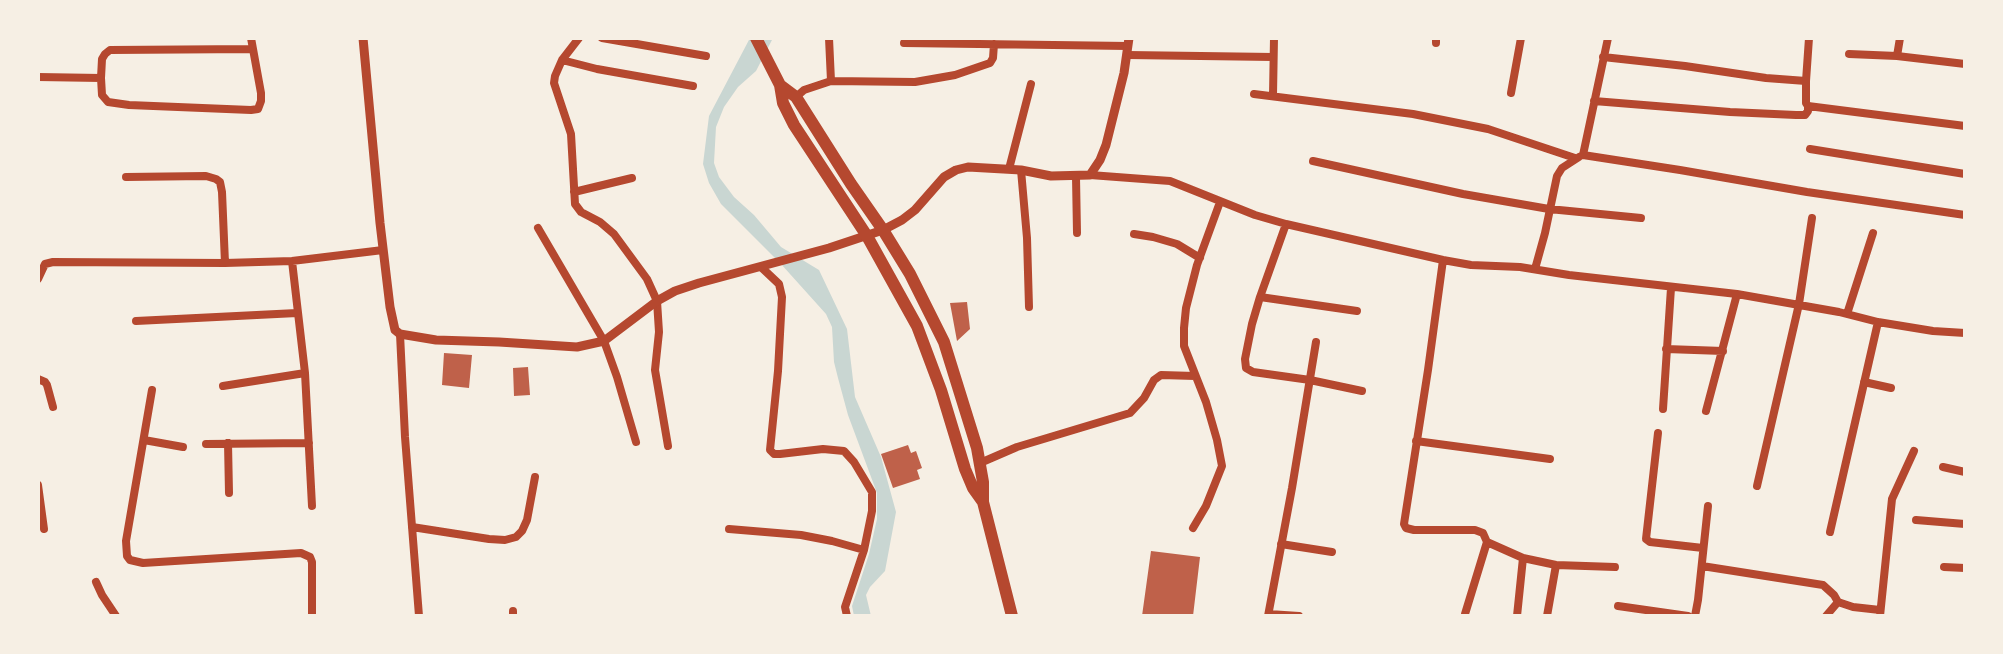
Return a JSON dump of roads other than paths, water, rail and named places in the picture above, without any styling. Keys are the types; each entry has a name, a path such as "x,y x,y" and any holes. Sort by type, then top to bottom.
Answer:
{"highway":[{"path":"756,38 777,80 783,103 794,125 867,236 917,326 965,469 983,502"},
{"path":"777,80 796,97 883,230 910,274 944,342 980,463 983,502 1012,616"}],"street":[{"path":"251,38 260,81 261,101 258,109 129,105 108,102 102,95 102,59 110,50 253,49"},
{"path":"363,38 383,250 391,314 395,330 400,334 436,340 577,347 598,344 675,291 883,230 915,210 944,177 968,167 1021,170 1051,176 1090,175 1170,181 1286,224 1443,260 1737,294 1878,322 1965,333"},
{"path":"579,38 562,60 554,83 571,134 575,204 581,212 614,234 647,279 657,301 659,332 655,370 668,446"},
{"path":"602,38 706,56"},
{"path":"829,38 831,81"},
{"path":"1273,95 1274,38"},
{"path":"1511,93 1521,38"},
{"path":"1535,269 1559,172 1579,157 1608,38"},
{"path":"1594,101 1805,115 1808,111 1806,81 1809,38"},
{"path":"1897,56 1900,38"},
{"path":"904,43 1128,46 1273,57"},
{"path":"796,97 804,90 831,81 915,82 947,77 988,65 992,62 994,44"},
{"path":"1090,175 1106,145 1128,46"},
{"path":"1849,54 1965,64"},
{"path":"1603,57 1806,81"},
{"path":"562,60 693,86"},
{"path":"38,77 101,78"},
{"path":"1009,169 1031,84"},
{"path":"1254,94 1392,110 1488,129 1579,157 1965,215"},
{"path":"1808,106 1965,126"},
{"path":"1810,149 1965,174"},
{"path":"1313,161 1463,194 1549,209 1641,218"},
{"path":"1021,170 1029,307"},
{"path":"126,177 206,176 220,182 225,263"},
{"path":"1076,177 1077,233"},
{"path":"574,192 632,178"},
{"path":"1193,528 1206,506 1222,466 1206,402 1184,346 1184,328 1186,308 1200,258 1220,202"},
{"path":"1757,486 1799,304 1812,218"},
{"path":"1286,224 1247,341 1246,368 1253,372 1362,391"},
{"path":"538,228 604,341 636,442"},
{"path":"1847,314 1873,233"},
{"path":"1134,234 1183,246 1200,258"},
{"path":"38,279 45,264 53,262 292,261 383,250"},
{"path":"1443,260 1404,524 1406,528 1414,530 1475,530 1483,533 1487,542 1465,614"},
{"path":"292,261 305,373 312,506"},
{"path":"764,266 779,284 782,297 770,450 774,454 823,449 844,451 872,492 872,511 864,550 845,607 847,616"},
{"path":"1663,409 1671,288"},
{"path":"1706,411 1737,294"},
{"path":"1260,297 1357,311"},
{"path":"136,321 297,313"},
{"path":"1830,532 1878,322"},
{"path":"400,334 419,616"},
{"path":"1299,616 1268,615 1316,342"},
{"path":"1666,349 1723,351"},
{"path":"223,386 305,373"},
{"path":"980,463 1017,447 1130,413 1161,375 1195,376"},
{"path":"38,379 47,385 53,407"},
{"path":"1864,382 1891,388"},
{"path":"152,390 126,541 127,556 130,560 143,563 301,553 310,557 312,562 312,616"},
{"path":"1658,433 1646,539 1703,548"},
{"path":"144,440 183,447"},
{"path":"1416,441 1550,459"},
{"path":"228,443 229,493"},
{"path":"206,444 309,443"},
{"path":"1880,613 1892,499 1914,451"},
{"path":"1943,467 1965,472"},
{"path":"412,527 489,539 516,537 527,520 535,477"},
{"path":"38,485 44,529"},
{"path":"1695,616 1708,506"},
{"path":"1916,520 1965,524"},
{"path":"729,529 801,535 864,550"},
{"path":"1487,542 1523,558 1556,565 1615,567"},
{"path":"1281,544 1332,552"},
{"path":"1517,616 1523,558"},
{"path":"1547,616 1556,565"},
{"path":"1702,566 1823,585 1838,602 1891,616"},
{"path":"1944,567 1965,568"},
{"path":"96,582 116,616"},
{"path":"1826,616 1838,602"},
{"path":"1618,606 1688,616"}]}
